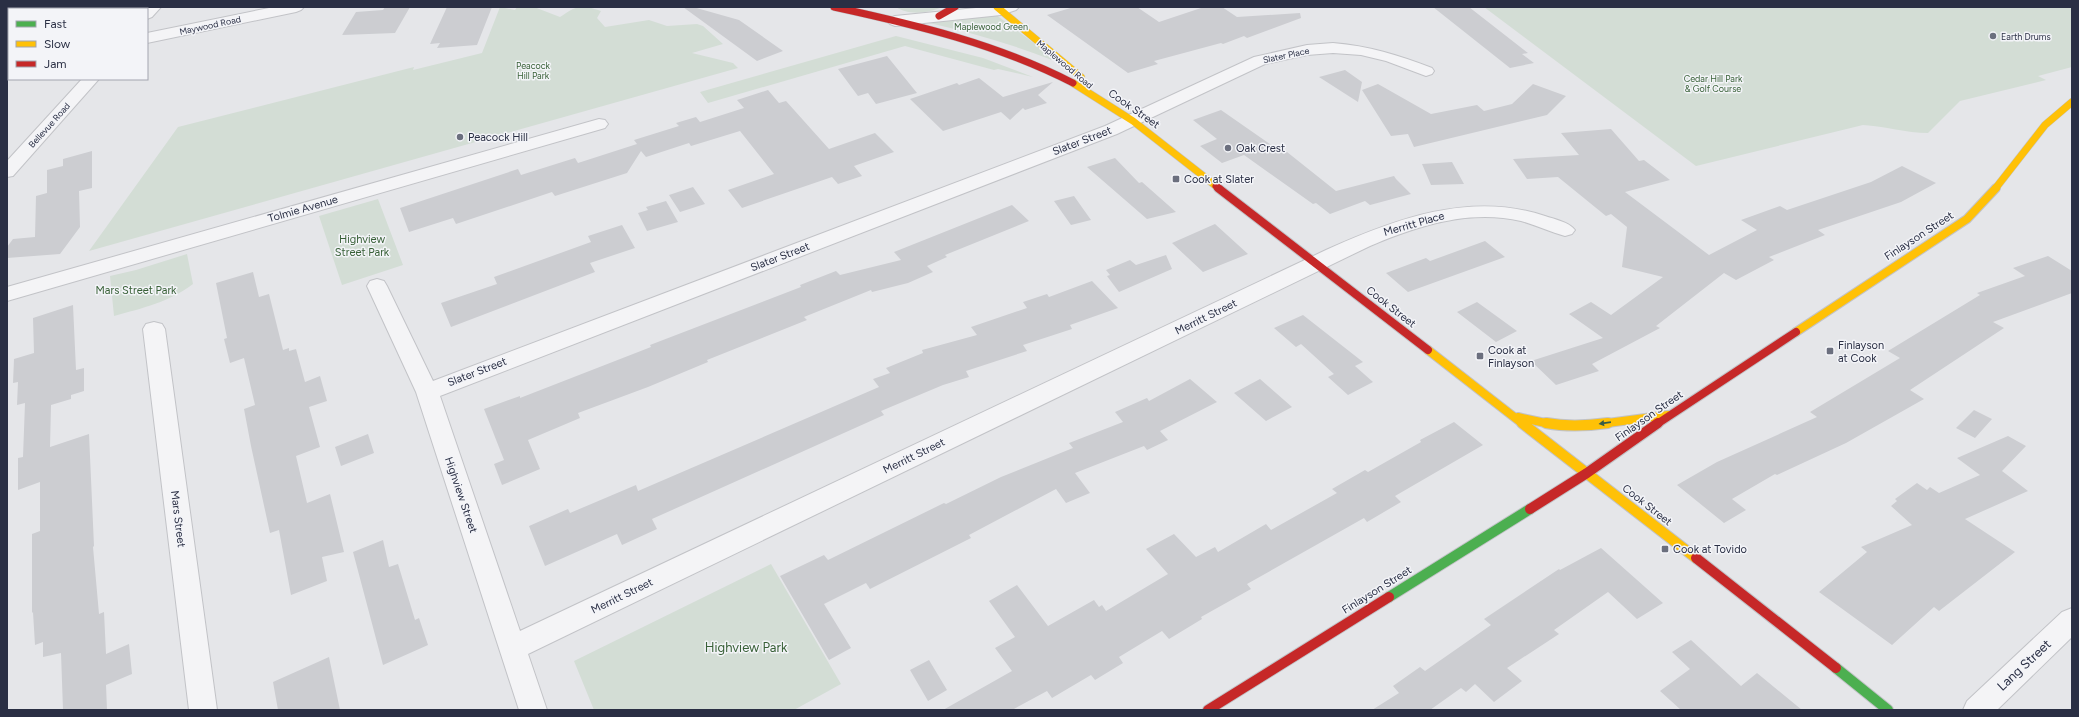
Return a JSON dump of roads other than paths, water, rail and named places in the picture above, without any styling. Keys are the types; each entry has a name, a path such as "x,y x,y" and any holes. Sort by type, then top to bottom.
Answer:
{"street":[{"name":"Maywood Road","path":"148,38 296,7"},
{"name":"Cook Street","path":"835,7 892,14 1032,63 1061,77 1133,120 1587,473 1888,710"},
{"path":"939,16 955,7"},
{"path":"892,14 939,16 1003,8"},
{"name":"Maplewood Road","path":"1003,8 1133,120"},
{"name":"Slater Place","path":"1133,120 1260,60 1307,50 1333,48 1361,50 1392,58 1426,71"},
{"name":"Bellevue Road","path":"7,172 90,80"},
{"name":"Finlayson Street","path":"1208,710 1587,473 1671,414 1967,219 2005,178 2045,125 2072,102"},
{"name":"Slater Street","path":"427,392 1133,120"},
{"name":"Tolmie Avenue","path":"7,294 599,124"},
{"name":"Merritt Place","path":"1315,263 1392,228 1451,214 1484,212 1520,215 1566,230"},
{"name":"Merritt Street","path":"513,648 1315,263"},
{"name":"Highview Street","path":"377,286 427,392 533,710"},
{"name":"Mars Street","path":"154,329 203,710"},
{"path":"1513,416 1560,426 1585,426 1671,414"},
{"name":"Lang Street","path":"1976,710 2072,620"}],"place":[{"name":"Earth Drums","path":"1993,36"},
{"name":"Peacock Hill","path":"460,137"},
{"name":"Oak Crest","path":"1228,148"},
{"name":"Cook at Slater","path":"1176,179"},
{"name":"Finlayson at Cook","path":"1830,351"},
{"name":"Cook at Finlayson","path":"1480,356"},
{"name":"Cook at Tovido","path":"1665,549"}],"park label":[{"name":"Maplewood Green","path":"991,26"},
{"name":"Peacock Hill Park","path":"533,70"},
{"name":"Cedar Hill Park & Golf Course","path":"1713,84"},
{"name":"Highview Street Park","path":"362,245"},
{"name":"Mars Street Park","path":"136,290"},
{"name":"Highview Park","path":"746,647"}]}
